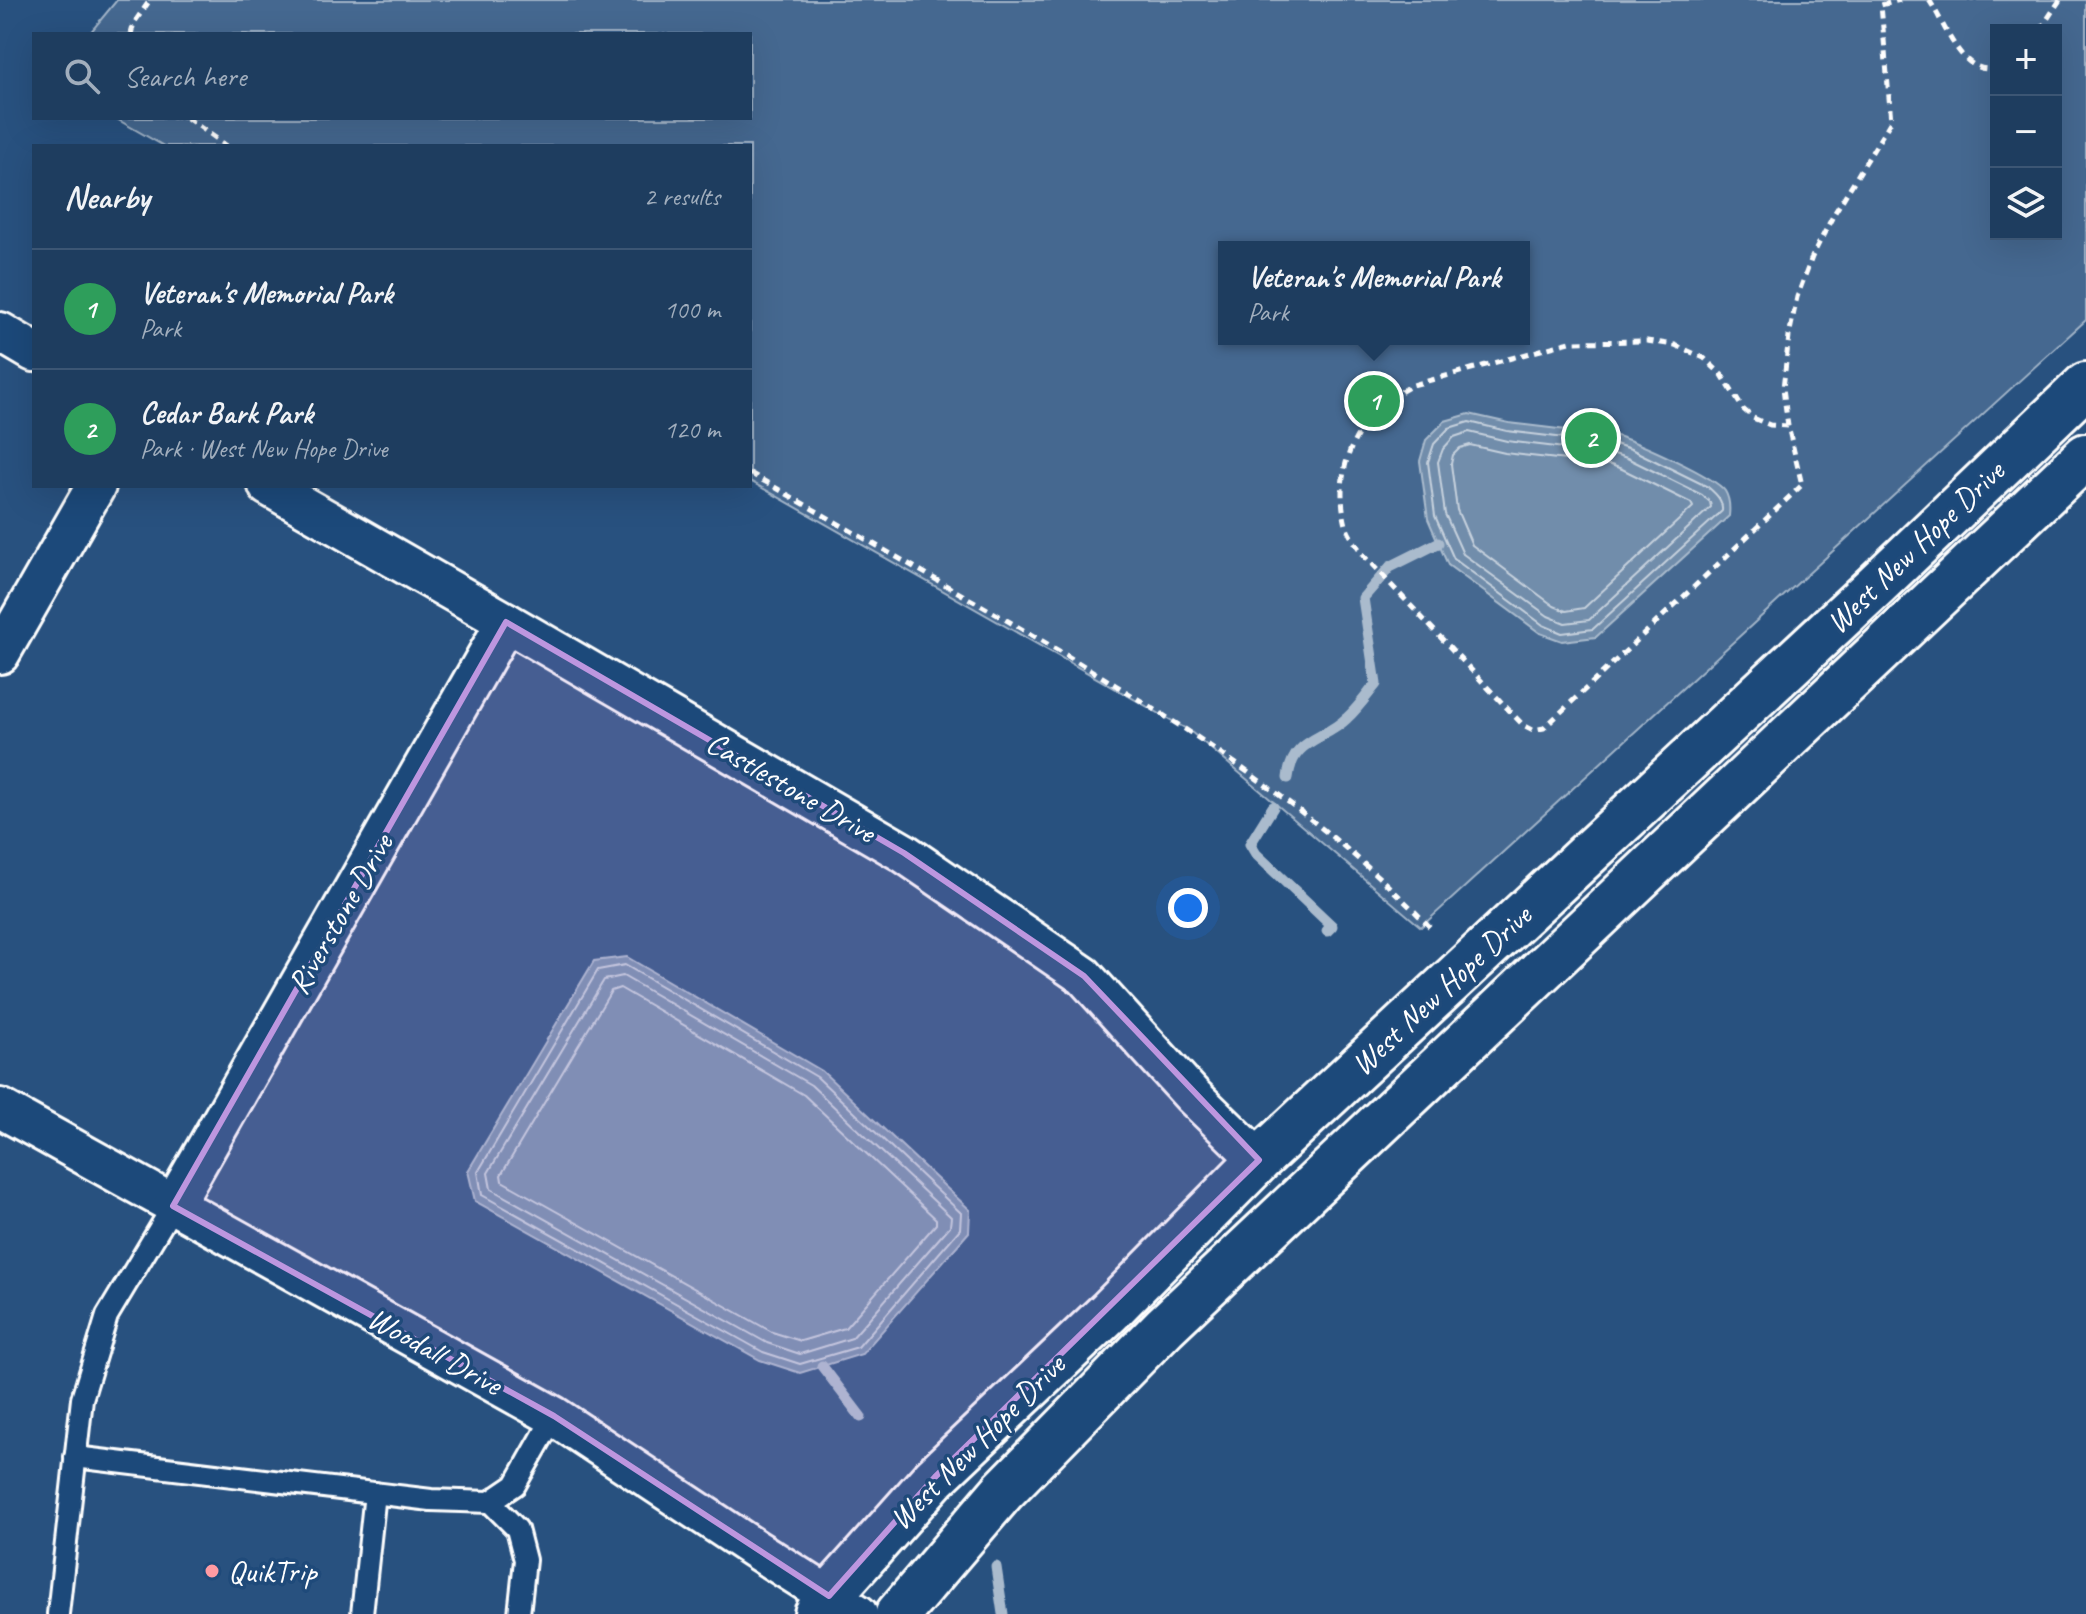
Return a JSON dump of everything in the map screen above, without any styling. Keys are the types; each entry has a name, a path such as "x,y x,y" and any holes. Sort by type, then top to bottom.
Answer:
{"main road":[{"name":"West New Hope Drive","path":"835,1608 935,1477 1109,1312 1259,1160 2086,385"},
{"name":"West New Hope Drive","path":"898,1614 1003,1491 1165,1326 2086,456"}],"street":[{"path":"0,332 32,351"},
{"path":"0,654 95,488"},
{"name":"Castlestone Drive","path":"272,488 904,853 1084,976 1192,1095 1259,1160"},
{"name":"Riverstone Drive","path":"173,1206 506,622"},
{"name":"Woodall Drive","path":"0,1108 554,1416 835,1608"}],"lane":[{"path":"58,1614 82,1399 107,1316 173,1206"},
{"path":"75,1457 431,1500 490,1502 515,1485 554,1416"},
{"path":"362,1614 375,1493"},
{"path":"490,1502 517,1529 525,1560 519,1614"}],"path":[{"path":"132,32 150,0"},
{"path":"1788,426 1770,425 1753,418 1743,409 1722,375 1704,358 1675,345 1647,341 1570,342 1413,385 1393,395 1370,416 1355,437 1346,460 1341,493 1347,528 1365,557 1523,725 1533,730 1544,728 1802,485 1783,388 1789,336 1797,297 1812,257 1834,214 1891,121 1881,5 1900,0"},
{"path":"1929,0 1955,47 1974,67 1990,70"},
{"path":"2044,24 2060,0"},
{"path":"190,120 224,144"},
{"path":"752,474 1051,646 1210,744 1334,839 1398,894 1431,928"}],"highlighted area":[{"path":"506,622 904,853 1084,976 1259,1160 935,1477 829,1596 554,1416 173,1206"}],"shaded area":[{"path":"117,0 2086,0 2086,320 1421,927 1190,731 752,482 752,144 160,144 118,120 752,120 752,32 91,32"}],"water":[{"path":"1469,414 1509,423 1627,439 1674,460 1718,485 1728,497 1729,516 1596,637 1562,641 1540,633 1448,565 1428,519 1420,461 1426,440 1445,421"},
{"path":"627,957 822,1071 970,1210 969,1232 862,1354 800,1373 760,1360 475,1201 468,1171 594,961"}],"waterway":[{"path":"1288,778 1291,765 1302,748 1338,726 1376,684 1363,598 1390,567 1438,543"},
{"path":"1273,807 1250,844 1256,854 1332,926 1327,931"},
{"path":"822,1366 861,1417"},
{"path":"996,1567 1003,1614"}],"place":[{"name":"Veteran's Memorial Park","path":"1374,401"},
{"name":"Cedar Bark Park","path":"1591,438"},
{"name":"QuikTrip","path":"212,1571"}]}
